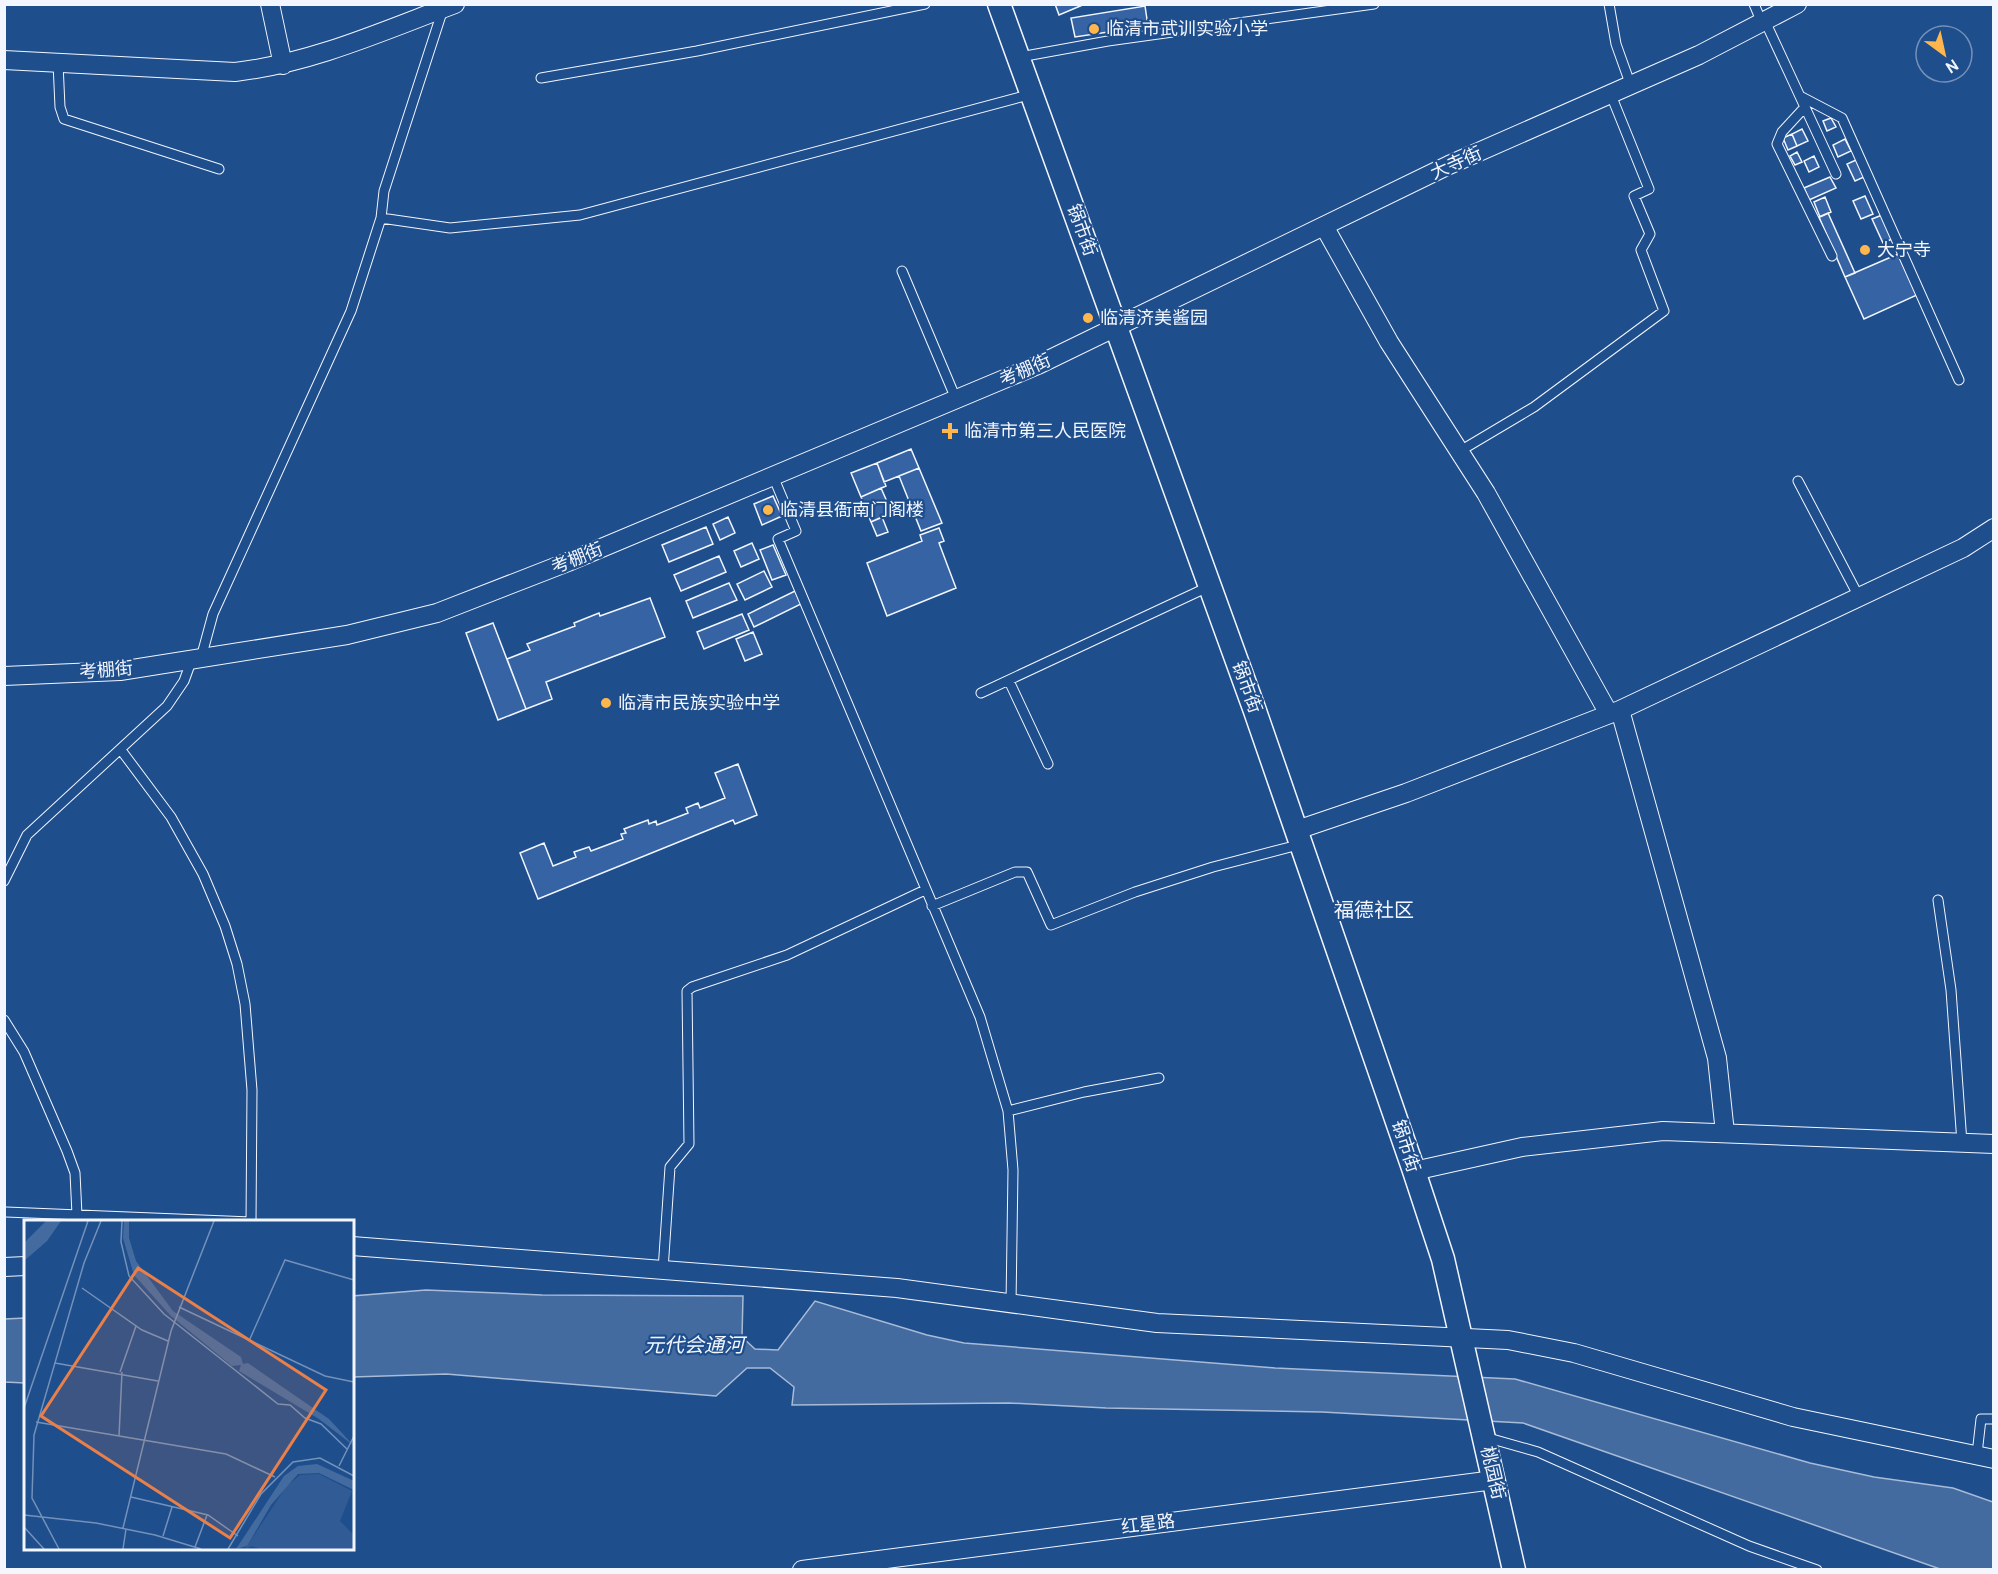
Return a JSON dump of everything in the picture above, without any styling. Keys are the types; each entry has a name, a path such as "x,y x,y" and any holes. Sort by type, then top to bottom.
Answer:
{"street":[{"path":"270,4 284,65"},
{"name":"锅市街","path":"999,4 1210,586 1414,1171 1443,1259 1471,1377"},
{"name":"大寺街","path":"1117,327 1449,165 1631,86 1797,4"},
{"path":"4,60 235,72 284,65 315,56 449,7"},
{"path":"1324,226 1389,342 1486,492 1614,712 1717,1058 1725,1133"},
{"name":"考棚街","path":"4,676 120,670 197,659 347,635 437,613 568,562 1040,364 1117,327"},
{"path":"1299,837 1614,712 1963,548 1994,528"},
{"path":"1414,1171 1522,1147 1663,1131 1994,1144"},
{"path":"354,1246 897,1288 1158,1323 1508,1340 1574,1353 1793,1417 1985,1456"},
{"path":"4,1267 24,1266"},
{"name":"桃园街","path":"1471,1377 1514,1569"},
{"name":"红星路","path":"806,1569 1494,1480"}],"lane":[{"path":"541,78 697,51 925,4"},
{"path":"1019,57 1108,41 1374,4"},
{"path":"1610,4 1616,44 1631,86"},
{"path":"1754,4 1836,174"},
{"path":"4,881 27,835 166,706 197,659 213,614 248,534 351,310 381,218 384,191 449,7"},
{"path":"58,63 60,107 64,119 219,169"},
{"path":"381,218 450,228 580,215 1032,94"},
{"path":"1460,452 1534,407 1664,311 1641,250 1650,234 1634,196 1649,189 1611,95"},
{"path":"1800,96 1842,118 1959,380"},
{"path":"1805,107 1782,132 1777,144 1832,256"},
{"path":"903,271 956,399"},
{"path":"772,476 795,531 778,538 980,1017 1008,1111 1012,1170 1011,1304"},
{"path":"1798,481 1858,597"},
{"path":"981,693 1210,586"},
{"path":"1009,681 1048,764"},
{"path":"121,750 171,818 203,874 225,926 245,1004 252,1090 251,1220"},
{"path":"932,906 1015,872 1027,872 1051,925 1135,892 1299,837"},
{"path":"663,1270 670,1167 689,1144 687,991 692,987 787,955 925,890"},
{"path":"1938,900 1951,990 1962,1143"},
{"path":"4,1020 24,1052 67,1151 75,1173 77,1215"},
{"path":"1008,1111 1084,1092 1159,1078"},
{"path":"6,1212 122,1219 186,1220"},
{"path":"1985,1456 1981,1419 1994,1419"},
{"path":"1484,1437 1538,1452 1749,1546 1817,1569"}],"water":[{"name":"元代会通河","path":"426,1290 542,1295 743,1296 742,1337 755,1349 778,1350 815,1301 927,1335 964,1343 1275,1368 1515,1379 1810,1463 1874,1477 1953,1488 1993,1502 1993,1569 1940,1569 1523,1423 1322,1412 1106,1408 1009,1403 792,1405 794,1387 770,1368 747,1368 716,1396 446,1374 354,1377 354,1296"},
{"path":"24,1318 24,1383 5,1382 5,1319"}],"building":[{"path":"1055,4 1085,4 1059,15"},
{"path":"1145,6 1148,26 1075,37 1071,18"},
{"path":"1831,118 1836,127 1827,131 1823,121"},
{"path":"1802,129 1808,141 1797,146 1792,134"},
{"path":"1792,134 1797,146 1788,150 1783,138"},
{"path":"1845,139 1851,151 1838,157 1833,145"},
{"path":"1797,152 1802,162 1795,165 1790,156"},
{"path":"1814,156 1819,167 1809,172 1804,161"},
{"path":"1856,160 1864,177 1855,181 1847,164"},
{"path":"1830,177 1836,188 1809,200 1804,188"},
{"path":"1865,196 1873,214 1861,219 1853,201"},
{"path":"1825,197 1831,212 1820,217 1814,202"},
{"path":"1828,213 1855,273 1845,277 1819,217"},
{"path":"1882,215 1892,239 1883,243 1872,219"},
{"path":"1898,254 1917,295 1864,319 1845,277"},
{"path":"911,449 919,468 884,482 877,463"},
{"path":"877,463 886,486 861,497 851,473"},
{"path":"919,468 942,523 921,531 899,476"},
{"path":"881,488 892,513 871,522 861,497"},
{"name":"临清县衙南门阁楼","path":"773,496 782,516 762,525 754,504"},
{"path":"728,517 735,533 720,540 713,524"},
{"path":"882,517 888,532 877,536 871,522"},
{"path":"706,527 713,544 669,562 662,545"},
{"path":"939,528 944,541 939,543 956,588 887,616 867,563 922,541 920,535"},
{"path":"752,543 759,559 741,567 734,551"},
{"path":"773,545 786,575 772,580 760,550"},
{"path":"719,556 726,572 681,591 674,575"},
{"path":"764,571 772,587 745,600 737,584"},
{"path":"729,583 737,600 693,618 686,601"},
{"path":"795,591 801,604 754,627 748,614"},
{"path":"650,598 665,637 546,682 552,699 526,709 507,659 530,650 527,644 575,626 574,623"},
{"path":"742,614 749,630 704,649 697,632"},
{"path":"493,623 526,709 498,720 466,633"},
{"path":"753,632 762,654 745,661 736,639"},
{"path":"738,764 757,815 735,824 733,820 538,899 520,853 544,843 553,866 576,857 574,852 589,847 591,851 623,839 621,834 626,833 624,829 648,820 649,824 656,821 657,825 688,813 686,808 698,803 700,808 725,798 715,773"}],"place":[{"name":"临清市武训实验小学","path":"1094,29"},
{"name":"大宁寺","path":"1865,250"},
{"name":"临清济美酱园","path":"1088,318"},
{"name":"临清市第三人民医院","path":"950,431"},
{"name":"临清县衙南门阁楼","path":"768,510"},
{"name":"临清市民族实验中学","path":"606,703"}],"district":[{"name":"福德社区","path":"1374,910"}]}
